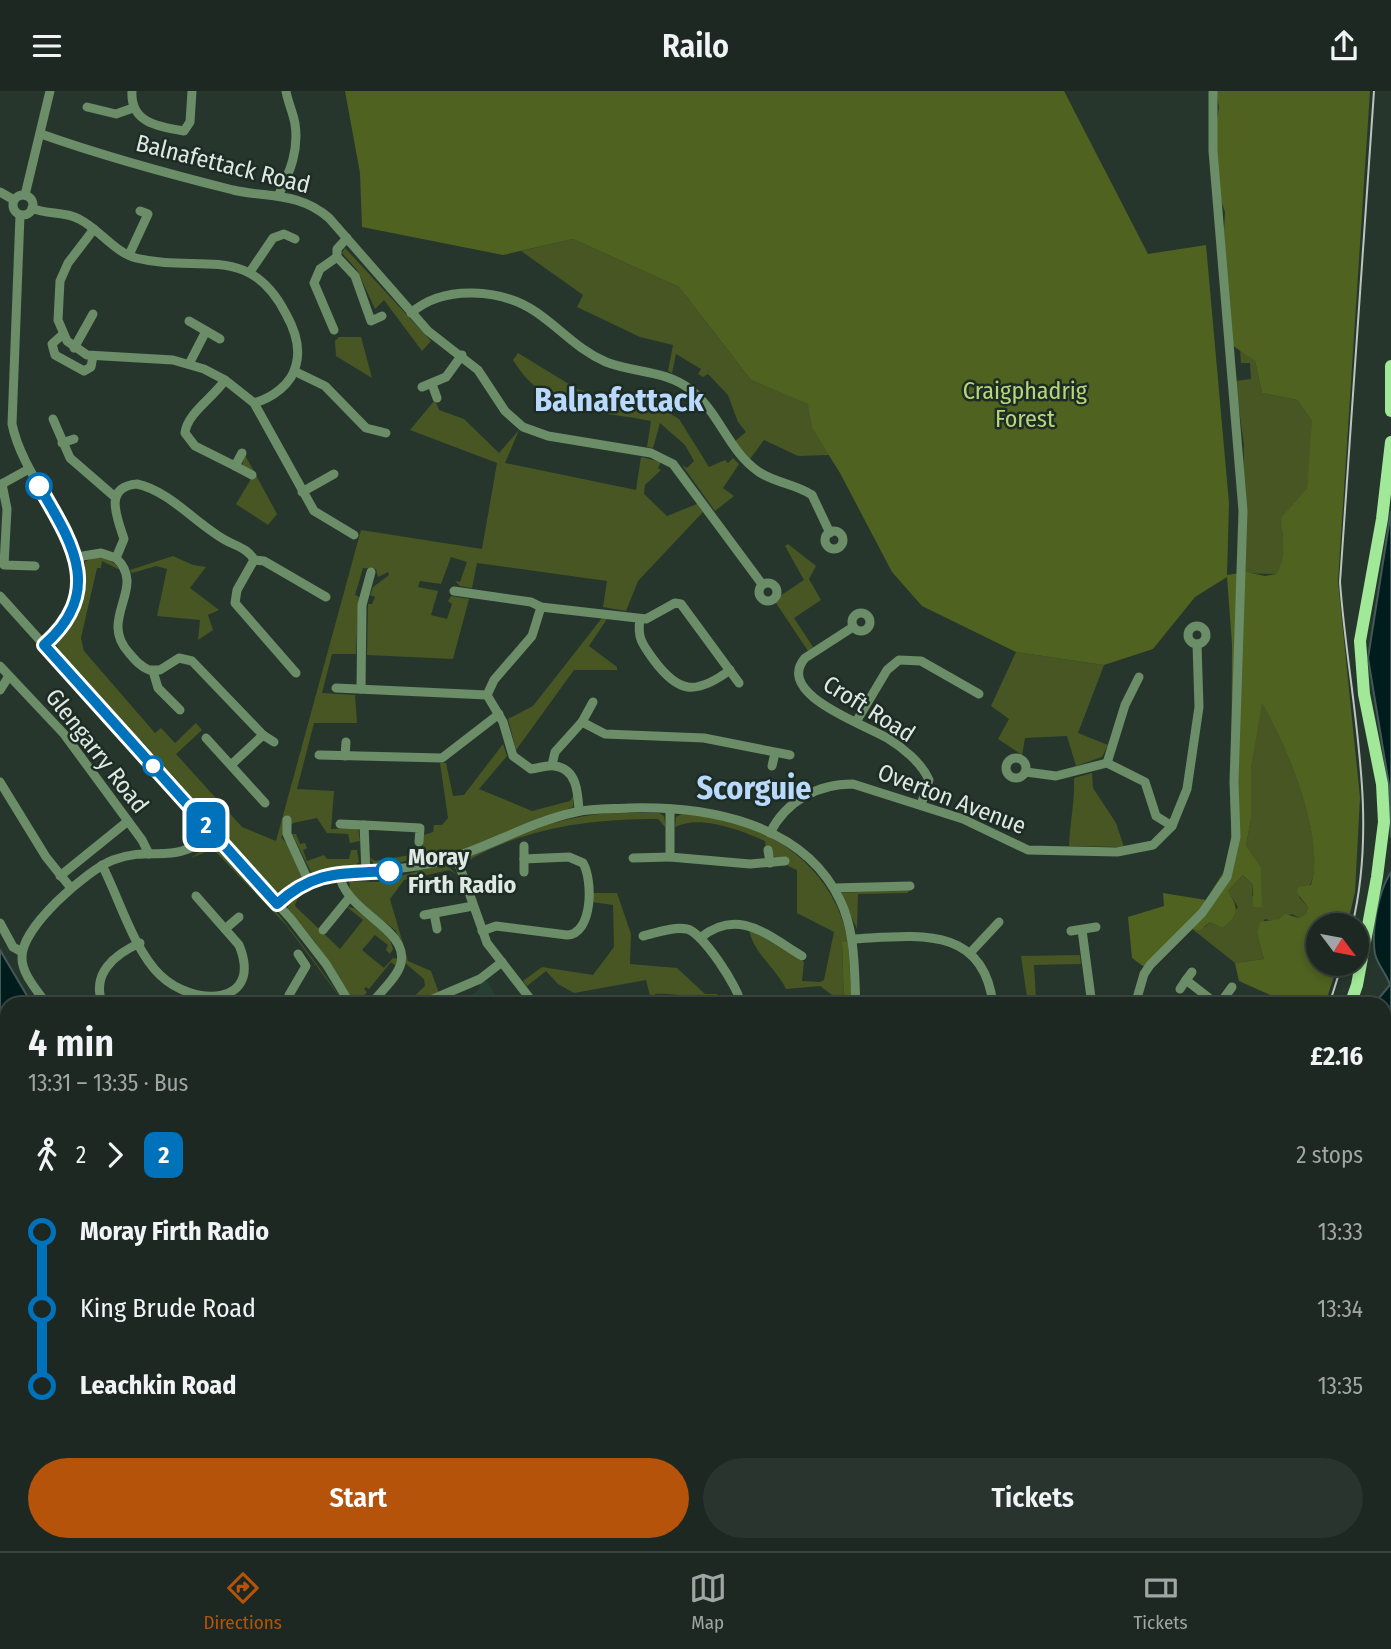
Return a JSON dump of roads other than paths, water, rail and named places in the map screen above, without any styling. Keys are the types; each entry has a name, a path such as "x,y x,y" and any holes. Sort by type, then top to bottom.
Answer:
{"main road":[{"path":"1391,366 1391,411"},
{"path":"1353,997 1384,822 1382,784 1364,694 1360,641 1382,519 1391,442"}],"street":[{"path":"25,195 50,91"},
{"path":"132,91 133,108 150,124 184,131 189,126 192,91"},
{"path":"279,194 291,169 295,148 295,123 286,91"},
{"path":"1137,997 1144,974 1150,965 1202,913 1227,877 1236,837 1238,571 1243,510 1213,151 1213,91"},
{"path":"92,111 121,114 133,108"},
{"name":"Balnafettack Road","path":"41,134 234,190 279,194 314,207 347,239 436,338 462,355 478,370 505,411 523,427 548,436 651,453 673,464 762,584"},
{"path":"0,192 14,200"},
{"path":"14,200 25,195"},
{"path":"20,215 26,214 32,208 32,201 25,195"},
{"path":"14,200 14,209 20,215 10,412 17,445 77,557 79,584 73,606 62,626 44,645"},
{"path":"32,208 49,214 76,217 129,255 156,260 219,262 250,272 271,290 292,325 298,347 294,372 278,390 254,403"},
{"path":"129,255 146,210"},
{"path":"94,229 68,263 60,281 57,309 62,335 74,348 93,356 157,359 189,364 225,380 254,403 314,511 351,530"},
{"path":"250,272 273,238 284,234 295,239"},
{"path":"347,239 337,249 337,257 355,276 371,321 383,316"},
{"path":"334,330 314,277 337,257"},
{"path":"411,313 426,301 449,294 482,295 519,303 539,314 568,340 597,358 679,382 699,398 731,446 748,464 768,478 812,495 830,533"},
{"path":"74,348 93,314"},
{"path":"189,321 220,339"},
{"path":"189,364 206,331"},
{"path":"62,335 52,345 55,355 84,371 91,367 93,356"},
{"path":"422,387 446,377 462,355"},
{"path":"294,372 325,386 366,428 386,433"},
{"path":"225,380 211,399 187,421 185,433 195,446 252,475"},
{"path":"432,384 438,398"},
{"path":"53,419 70,457 102,490 115,498"},
{"path":"62,443 74,439"},
{"path":"235,466 242,453"},
{"path":"29,469 1,485 7,509 4,565 35,566"},
{"path":"302,492 332,478"},
{"path":"116,558 124,539 114,506 115,498 121,489 130,484 144,485 216,535 250,553 254,559 264,561 326,597"},
{"path":"77,557 101,553 116,558 125,568 128,581 118,615 119,641 141,667 153,671 160,670 179,658 192,661 274,742"},
{"path":"254,559 237,590 235,603 290,658 296,673"},
{"path":"361,689 362,605 371,572"},
{"path":"454,591 531,602 541,607 640,619 656,615 675,603 681,604 739,683"},
{"path":"0,596 277,904 320,957 346,997"},
{"path":"487,695 494,680 532,636 541,607"},
{"path":"640,619 640,641 670,681 687,687 704,687 730,670"},
{"name":"Croft Road","path":"853,627 805,658 797,672 804,689 895,743 925,772 929,780 921,805"},
{"name":"Overton Avenue","path":"770,833 781,815 806,795 838,784 865,785 963,819 1028,850 1131,852 1153,845 1172,826 1187,789 1198,721 1197,644"},
{"path":"856,722 887,670 899,660 921,661 979,694"},
{"name":"Glengarry Road","path":"0,666 64,734 149,854"},
{"path":"153,671 158,688 180,711"},
{"path":"0,690 9,676"},
{"path":"1107,763 1130,692 1139,677"},
{"path":"335,688 487,695"},
{"path":"1130,692 1141,698"},
{"path":"487,695 499,714 510,749 518,762 531,769 552,765 569,773 574,779 579,811"},
{"path":"552,765 555,752 582,722 593,702"},
{"path":"319,755 442,758 499,714"},
{"path":"582,722 610,734 704,738 790,755"},
{"path":"231,765 264,735"},
{"path":"206,738 265,803"},
{"path":"345,741 345,755"},
{"path":"772,766 775,753"},
{"path":"1026,772 1065,775 1107,763 1145,782 1156,816 1172,826"},
{"path":"0,782 60,876 71,888"},
{"path":"277,904 308,880 339,873 408,869 456,856 538,822 579,811 670,809 730,817 770,833 801,852 834,888 846,914 852,939 856,997"},
{"path":"670,809 670,857"},
{"path":"287,820 287,834 308,880"},
{"path":"60,876 128,821"},
{"path":"340,824 432,829"},
{"path":"364,825 366,872"},
{"path":"419,842 420,828"},
{"path":"42,997 27,975 22,952 35,928 71,888 102,865 125,856 168,855 187,851 213,833"},
{"path":"524,846 524,872"},
{"path":"768,850 770,863"},
{"path":"456,856 482,930 502,963 529,997"},
{"path":"482,930 496,926 573,935 582,927 588,899 588,878 583,863 569,857 524,859"},
{"path":"633,858 670,857 770,863 785,861"},
{"path":"102,865 154,968 171,984 200,996 222,997 237,985 244,964 239,945 196,896"},
{"path":"339,873 349,898 393,934 401,959 399,967 376,997"},
{"path":"834,888 910,886"},
{"path":"323,930 349,898"},
{"path":"437,929 429,914 473,906"},
{"path":"225,929 239,917"},
{"path":"654,922 656,933"},
{"path":"970,953 999,922"},
{"path":"0,923 13,947 22,952"},
{"path":"700,938 717,926 741,924 802,956"},
{"path":"1071,931 1096,927"},
{"path":"643,936 686,929 700,938 737,990 739,997"},
{"path":"1082,930 1091,997"},
{"path":"852,939 933,937 955,942 970,953 985,972 991,997"},
{"path":"792,950 798,941"},
{"path":"101,997 99,986 107,965 119,953 140,943"},
{"path":"290,997 306,966 298,954"},
{"path":"438,997 480,979 502,963"},
{"path":"1180,989 1189,976 1210,997"},
{"path":"1224,997 1231,987"}],"water":[{"path":"1391,511 1391,838 1389,785 1368,658"},
{"path":"1391,872 1391,997 1380,997 1390,985 1375,954 1374,934 1379,901"},
{"path":"0,950 28,997 0,997"}],"railway":[{"path":"1354,913 1360,883 1363,797 1340,582 1374,91"},
{"path":"1332,997 1338,977"}],"place":[{"name":"Moray Firth Radio","path":"389,871"}],"district":[{"name":"Balnafettack","path":"619,400"},
{"name":"Scorguie","path":"754,788"}],"park label":[{"name":"Craigphadrig Forest","path":"1025,405"}]}
